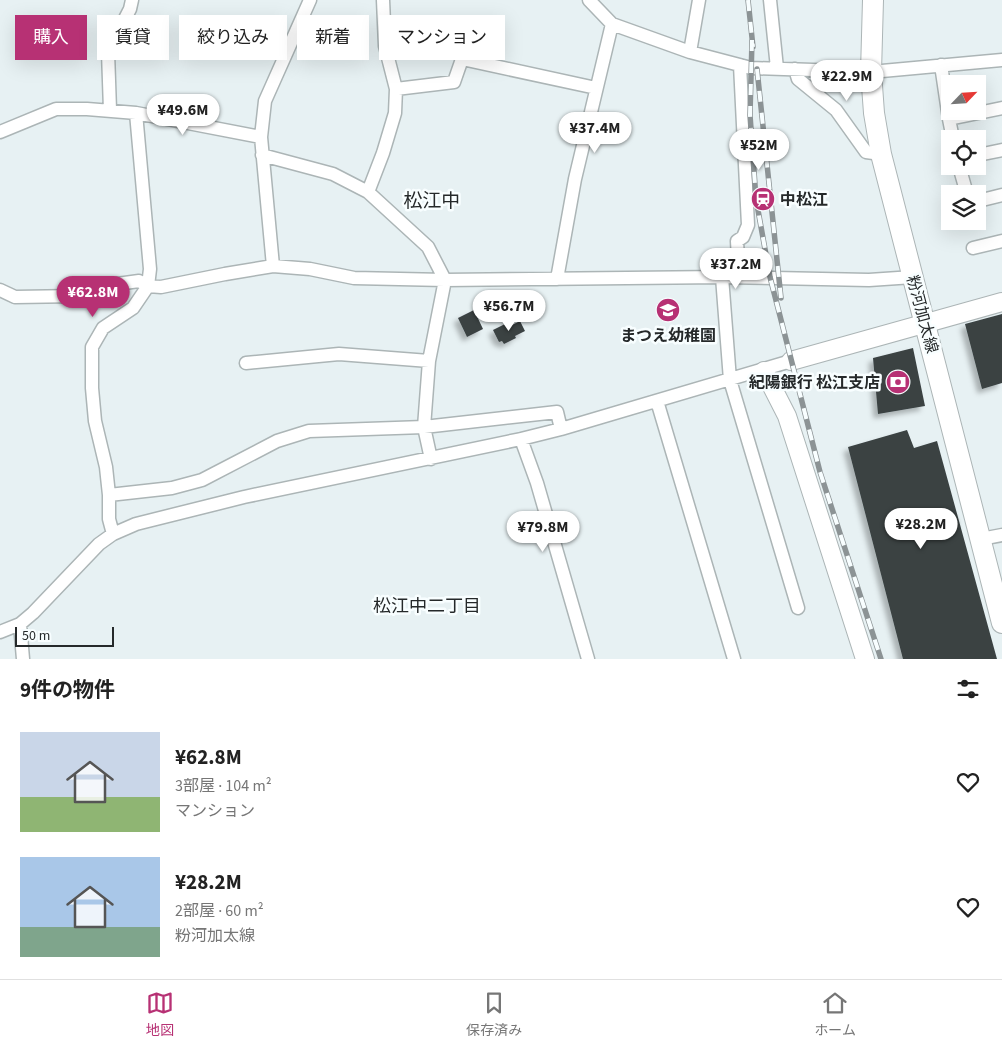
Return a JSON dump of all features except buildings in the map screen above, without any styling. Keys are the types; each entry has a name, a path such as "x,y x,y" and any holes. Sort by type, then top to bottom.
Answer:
{"main road":[{"name":"粉河加太線","path":"873,0 872,72 874,113 881,154 1002,623"}],"street":[{"path":"110,110 108,52 130,8 132,0"},
{"path":"272,266 261,137 265,101 310,0"},
{"path":"368,192 383,154 395,113 396,89 385,46 383,0"},
{"path":"589,0 612,24 690,52 756,68 872,72 1002,60"},
{"path":"690,52 699,0"},
{"path":"770,0 777,68"},
{"path":"557,279 576,180 612,24"},
{"path":"396,89 454,82 462,60 596,88"},
{"path":"739,277 737,241 743,237 748,225 740,65"},
{"path":"941,65 942,75"},
{"path":"795,69 798,79 836,110 866,152 881,154"},
{"path":"986,111 1002,108"},
{"path":"0,132 56,109 110,110 136,113 261,137"},
{"path":"112,534 109,519 106,467 95,421 92,388 92,347 103,328 133,308 148,286 150,269 136,113"},
{"path":"986,153 1002,150"},
{"path":"262,155 333,174 368,192 428,247 445,280 429,360 424,427 431,459"},
{"path":"986,199 1002,195"},
{"path":"973,248 1002,241"},
{"path":"0,290 15,297 78,296 110,285 139,281 148,286 161,287 272,266 310,269 354,278 445,280 722,277 869,280 913,278"},
{"path":"722,277 730,380 798,608"},
{"path":"0,632 20,624 99,544 112,534 136,524 244,497 431,459 561,429 764,371 791,361 1002,302"},
{"path":"246,363 339,354 429,360"},
{"path":"764,371 787,416 866,659"},
{"path":"657,401 734,659"},
{"path":"109,495 172,488 202,480 277,441 309,431 424,427 556,412 561,429"},
{"path":"521,439 537,483 588,659"},
{"path":"981,539 1002,535"},
{"path":"20,624 23,659"}],"railway":[{"path":"748,0 753,47"},
{"path":"752,40 750,115 756,199 770,277 820,472 881,659"},
{"path":"757,69 781,298"}],"place":[{"name":"中松江","path":"763,199"},
{"name":"まつえ幼稚園","path":"668,310"},
{"name":"紀陽銀行 松江支店","path":"898,382"}],"district":[{"name":"松江中","path":"432,200"},
{"name":"松江中二丁目","path":"427,606"}]}
